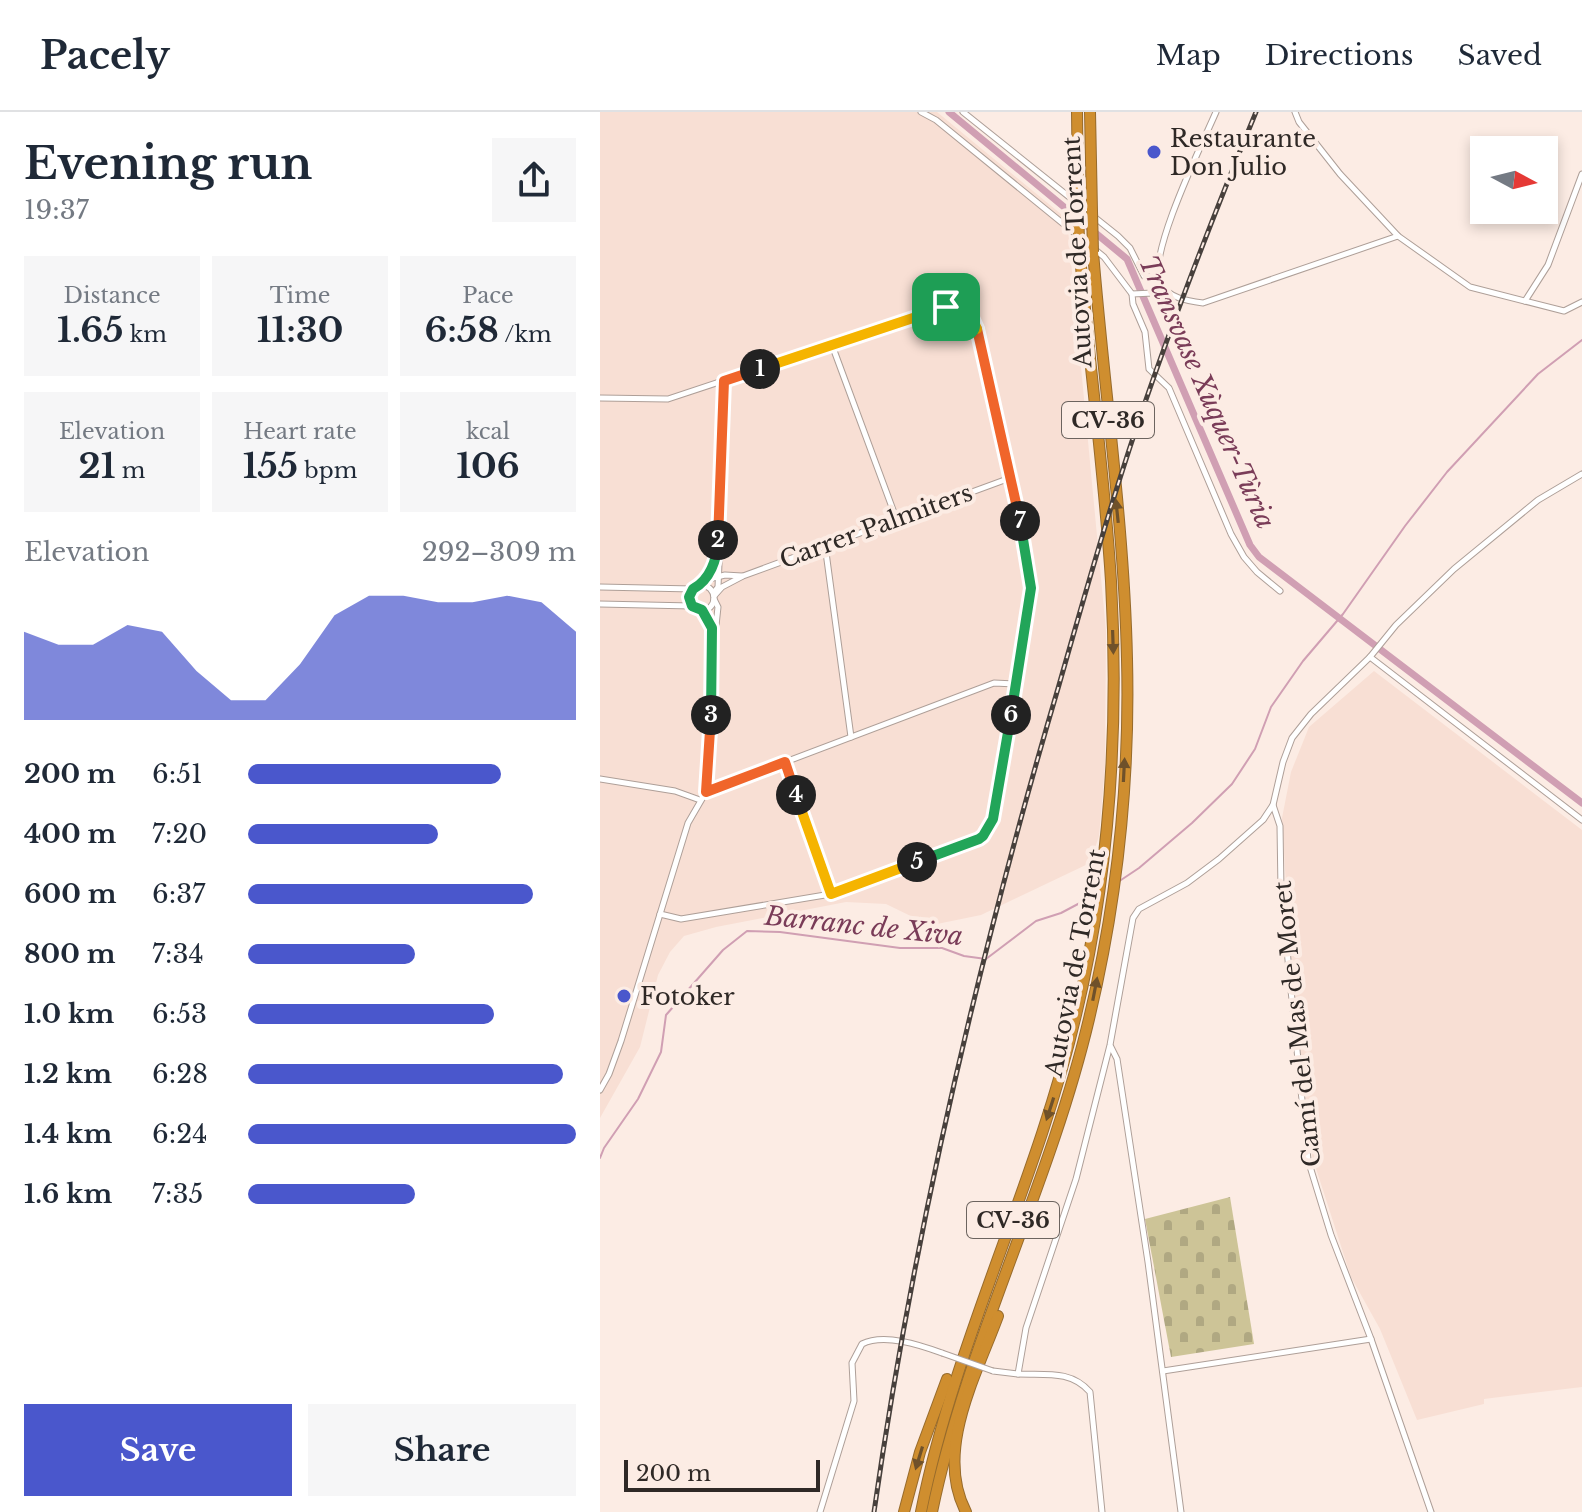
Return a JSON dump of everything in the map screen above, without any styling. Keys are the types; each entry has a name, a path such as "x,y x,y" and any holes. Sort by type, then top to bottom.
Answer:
{"highway":[{"name":"Autovia de Torrent","path":"921,1512 932,1454 954,1380 1037,1150 1073,1028 1105,852 1114,729 1111,593 1079,243 1077,112"},
{"name":"Autovia de Torrent","path":"932,1512 943,1456 965,1384 1035,1197 1072,1085 1090,1017 1118,848 1125,775 1127,661 1122,552 1093,252 1090,112"},
{"path":"966,1512 958,1498 952,1467 955,1436 1054,1158 1072,1085"},
{"path":"904,1512 920,1452 1037,1150"}],"street":[{"path":"921,112 936,120 1104,257 1132,294 1145,332 1149,369 1169,388 1231,534 1244,557 1280,591"},
{"path":"963,112 1118,236 1130,248 1144,276 1159,280"},
{"path":"1216,112 1159,256 1159,280 1174,296 1203,303 1398,236"},
{"path":"1295,112 1299,122 1340,174 1398,236 1470,287 1564,311 1582,302"},
{"path":"1525,301 1548,265 1582,174"},
{"path":"1132,294 1165,289"},
{"path":"600,398 668,399 946,307 955,305 964,308 973,315 977,327 1024,541 1031,588 993,819 983,836 831,894 681,919 660,914"},
{"path":"832,345 896,518"},
{"path":"702,610 708,608 718,587 724,381"},
{"path":"1018,1374 1026,1328 1076,1179 1110,1045 1129,933 1139,909 1187,883 1263,820 1273,805 1292,738 1311,714 1454,569 1538,500 1582,474"},
{"name":"Carrer Palmiters","path":"713,596 722,587 743,576 1010,478"},
{"path":"825,545 851,737"},
{"path":"703,583 717,551"},
{"path":"719,563 731,574"},
{"path":"600,587 693,589 718,576 743,576"},
{"path":"703,583 718,607 706,792"},
{"path":"692,606 689,597 693,589"},
{"path":"600,604 692,606 702,610 710,622 714,640"},
{"path":"1370,657 1582,820"},
{"path":"600,1090 621,1041 688,823 706,792 994,683 1016,684"},
{"path":"785,762 831,894"},
{"path":"600,779 675,791 700,800"},
{"name":"Camí del Mas de Moret","path":"1273,805 1280,826 1281,890 1308,1160 1331,1235 1431,1512"},
{"path":"1110,1045 1117,1059 1181,1512"},
{"path":"820,1512 854,1401 852,1363 855,1352 862,1344 881,1339 919,1346 993,1371 1067,1376 1080,1380 1090,1392 1102,1512"},
{"path":"1163,1371 1371,1339"}],"shaded area":[{"path":"600,112 937,112 1067,219 1106,631 1105,767 1099,836 1090,863 981,915 937,924 919,920 886,904 846,902 684,936 670,952 658,975 640,1047 600,1118"},
{"path":"1374,671 1582,830 1582,1387 1484,1399 1484,1404 1417,1420 1380,1329 1351,1277 1312,1156 1291,970 1282,818 1291,772 1309,727"}],"green space":[{"path":"1230,1197 1254,1344 1171,1357 1145,1219"}],"waterway":[{"name":"Transvase Xùquer-Tùria","path":"949,112 1127,259 1250,545 1259,557 1582,803"},
{"path":"1118,882 1192,823 1232,784 1255,749 1271,707 1447,472 1538,374 1582,340"},
{"name":"Barranc de Xiva","path":"600,1158 638,1099 661,1052 666,1015 723,950 747,931 780,932 900,948 942,948 964,956 986,959 1036,921 1061,913 1095,895"}],"railway":[{"path":"874,1512 890,1407 929,1199 1002,889 1097,553 1136,429 1185,292 1256,112"}],"place":[{"name":"Restaurante Don Julio","path":"1154,152"},
{"name":"Fotoker","path":"624,996"}],"route":[{"path":"955,305 969,311 977,327 1030,573 1030,598 993,819 989,829 979,839 831,894 785,762 706,792 714,640 710,622 702,610 692,606 689,594 701,585 709,573 717,551 724,381 946,307 955,305"}]}
